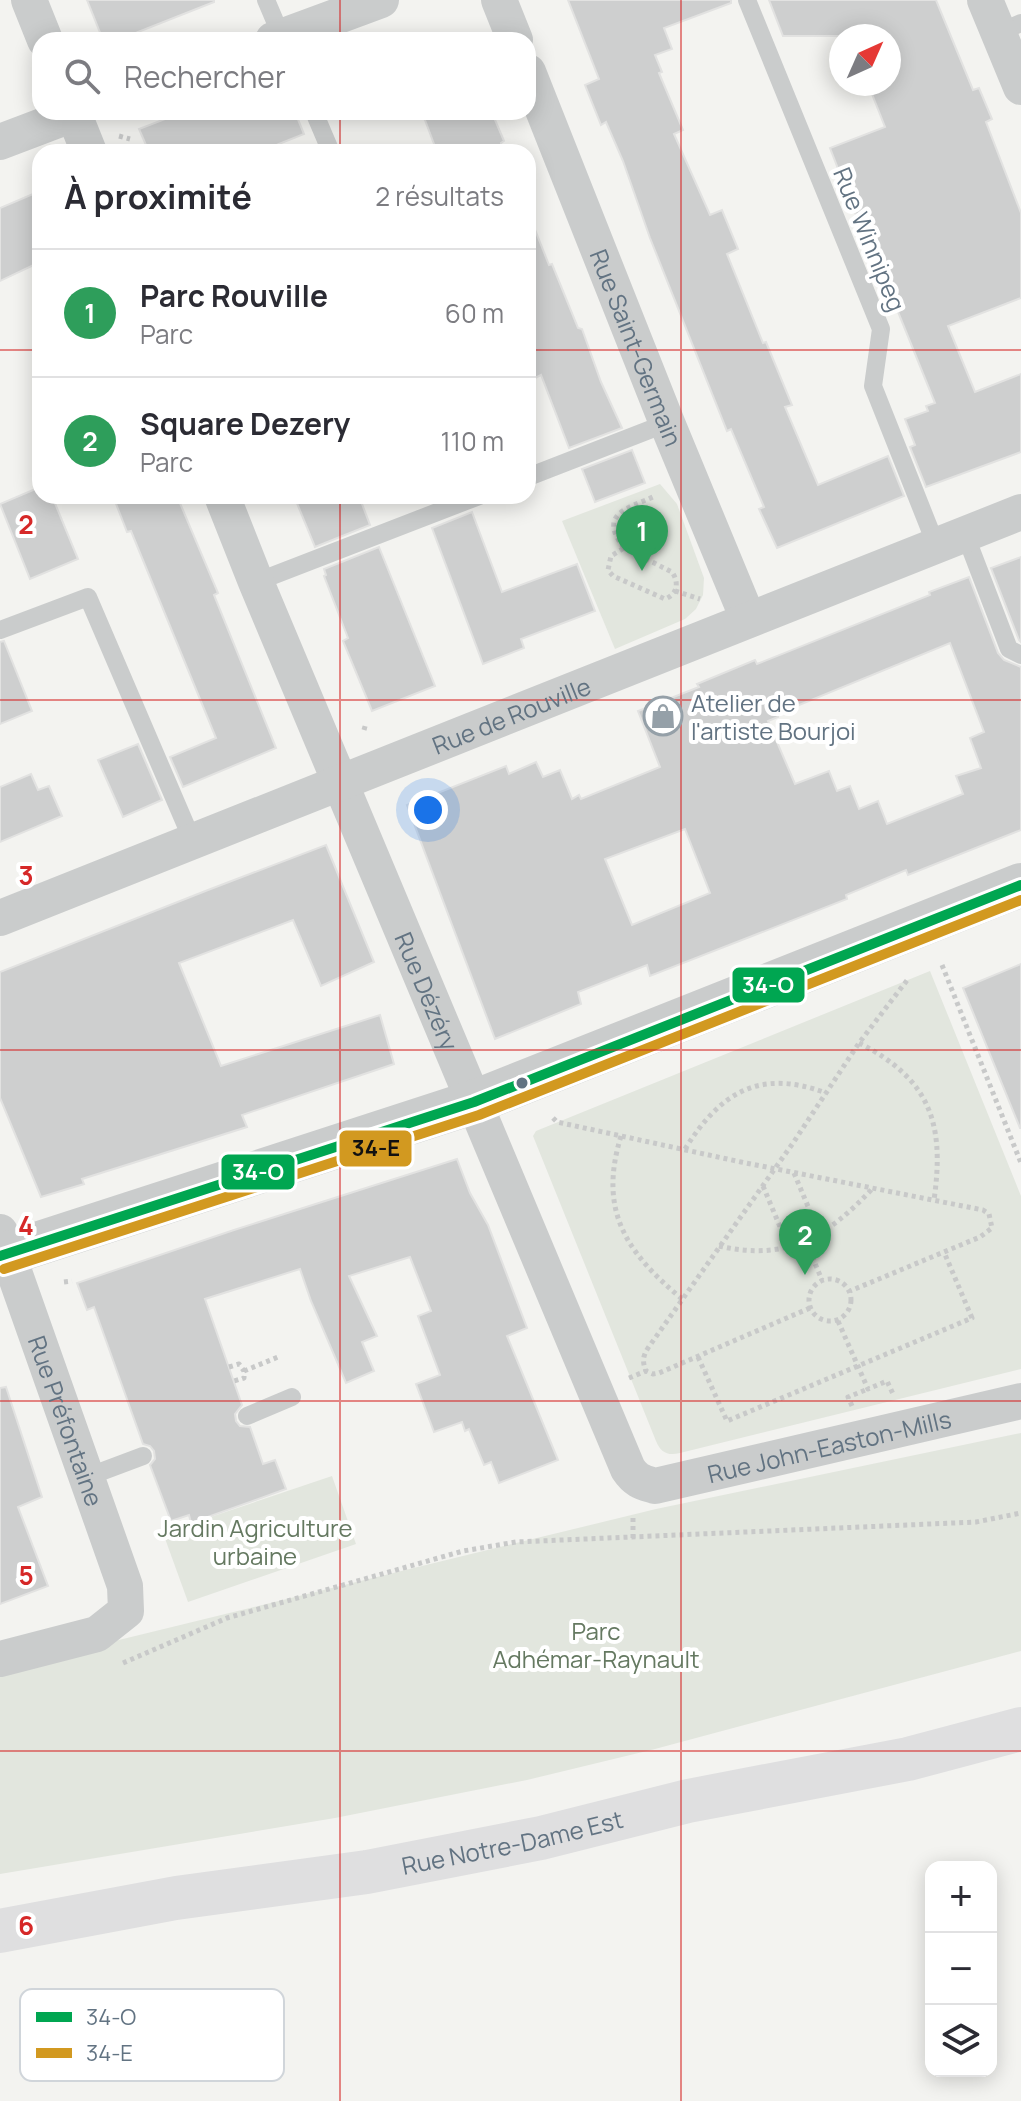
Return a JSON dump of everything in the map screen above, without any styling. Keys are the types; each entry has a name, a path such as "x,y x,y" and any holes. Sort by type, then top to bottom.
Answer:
{"main road":[{"name":"Rue Notre-Dame Est","path":"0,1931 176,1898 367,1872 541,1838 688,1801 908,1759 1021,1729"}],"street":[{"path":"29,0 42,32"},
{"path":"297,32 381,0"},
{"path":"499,0 512,32"},
{"path":"985,0 1010,28 1021,87"},
{"name":"Rue Saint-Germain","path":"536,92 748,619"},
{"path":"0,142 57,120"},
{"path":"78,120 86,144"},
{"name":"Rue Dézéry","path":"225,504 628,1469 636,1497"},
{"name":"Rue de Rouville","path":"0,918 1021,512"},
{"path":"3,1247 474,1102 1021,885"},
{"name":"Rue Préfontaine","path":"0,1659 97,1634 126,1611 125,1586 3,1247"},
{"name":"Rue John-Easton-Mills","path":"636,1497 655,1486 1021,1401"}],"lane":[{"path":"266,0 277,32"},
{"name":"Rue Winnipeg","path":"747,0 881,329 873,386 1009,649 1021,655"},
{"path":"317,120 328,144"},
{"path":"536,474 667,423"},
{"path":"256,582 457,504"},
{"path":"0,630 88,597 193,842"},
{"path":"247,1416 292,1397"},
{"path":"87,1477 143,1456"}],"path":[{"path":"624,548 611,556 608,570 613,576 665,599 670,597 675,591 676,578 672,572 624,548 612,527 615,517 626,508 653,497"},
{"path":"675,591 700,599"},
{"path":"942,965 1021,1163"},
{"path":"810,1308 659,1373 646,1371 643,1364 648,1348 763,1186 859,1043 908,979"},
{"path":"859,1043 899,1068 917,1086 929,1107 938,1153 934,1200"},
{"path":"685,1149 697,1130 726,1099 746,1090 785,1083 826,1093"},
{"path":"553,1118 557,1122 983,1210 989,1214 992,1228 986,1233 850,1291"},
{"path":"621,1136 613,1178 613,1202 620,1225 644,1264 682,1299"},
{"path":"794,1172 820,1235"},
{"path":"763,1186 788,1246"},
{"path":"719,1246 739,1251 759,1251 806,1242 842,1219 873,1187"},
{"path":"806,1242 822,1280"},
{"path":"698,1357 727,1421 972,1318 944,1252"},
{"path":"822,1280 841,1281 850,1291 852,1301 849,1312 838,1321 818,1318 810,1308 808,1297 813,1286 822,1280"},
{"path":"64,1282 72,1281"},
{"path":"838,1321 868,1389 887,1381 896,1400"},
{"path":"244,1371 278,1357"},
{"path":"229,1367 239,1364 244,1371 244,1378 234,1381"},
{"path":"620,1381 646,1371"},
{"path":"633,1538 636,1497"},
{"path":"111,1668 227,1618 463,1551 516,1542 976,1522 1021,1513"}],"green space":[{"path":"660,484 677,504 704,578 703,595 696,609 685,619 615,649 562,521"},
{"path":"930,971 1021,1196 1021,1369 680,1453 665,1453 656,1441 533,1136 536,1131"},
{"name":"Parc Adhémar-Raynault","path":"1021,1433 1021,1651 527,1780 335,1818 0,1874 0,1669 656,1509"},
{"name":"Jardin Agriculture urbaine","path":"332,1476 356,1544 188,1602 163,1533"}],"building":[{"path":"87,0 214,0 138,32 100,32"},
{"path":"568,0 731,0 731,3 664,28 672,49 655,55 662,72 659,73 683,130 674,134 710,215 722,210 738,249 727,254 792,405 785,407 818,485 888,456 904,496 777,548 759,509 764,507 731,429 727,431 650,238 623,161 606,122 601,125 585,85 599,79"},
{"path":"769,0 936,0 973,90 979,88 992,119 986,122 1021,213 1021,298 948,326 975,392 1021,374 1021,452 926,487 910,447 915,445 905,419 928,411 926,406 935,403 830,148 885,127 873,96 901,96 901,24 829,24 829,36 783,36"},
{"path":"162,120 298,120 304,134 279,144 146,144 139,129"},
{"path":"425,120 495,120 504,141 501,144 434,144"},
{"path":"32,194 32,266 0,281 0,208"},
{"path":"536,232 578,328 582,329 622,428 569,448 541,375 536,378"},
{"path":"632,450 645,483 595,502 582,469"},
{"path":"32,490 32,504 55,504 78,559 30,579 0,504"},
{"path":"116,504 180,504 218,593 214,595 276,748 183,787 170,757 216,738 131,531 127,532"},
{"path":"297,504 362,504 370,525 315,547"},
{"path":"472,512 502,592 577,564 595,611 521,639 524,648 483,664 432,528"},
{"path":"379,547 435,686 372,711 343,641 348,638 324,569"},
{"path":"1021,557 1021,642 991,568"},
{"path":"969,577 998,653 1004,660 1021,667 1021,830 908,875 906,870 846,895 847,899 650,976 647,965 578,992 581,1004 495,1039 407,805 506,766 509,774 536,762 543,777 560,770 572,799 579,795 581,799 660,767 638,711 755,660 757,664 930,595 929,592","holes":["950,643 984,732 970,738 981,768 956,776 963,794 887,824 878,801 859,809 850,786 837,791 829,771 795,784 768,721 778,717 777,714","685,829 710,893 632,925 605,859"]},
{"path":"4,641 32,711 0,724 0,642"},
{"path":"138,744 162,800 123,817 98,760"},
{"path":"31,774 38,790 49,786 62,816 0,842 0,787"},
{"path":"326,845 374,962 321,986 293,920 179,963 221,1066 380,1015 394,1064 242,1115 247,1127 82,1179 84,1184 41,1197 0,1098 0,972"},
{"path":"1021,964 1021,1128 1020,1128 963,988"},
{"path":"457,1159 470,1193 488,1225 527,1328 507,1336 558,1460 499,1483 491,1462 484,1465 469,1429 465,1431 462,1422 434,1432 416,1384 440,1375 418,1316 431,1311 410,1257 349,1276 377,1336 362,1342 374,1371 346,1383 300,1269 205,1299 242,1405 235,1414 236,1421 240,1426 250,1427 263,1464 275,1460 286,1489 191,1523 189,1515 171,1521 150,1465 155,1459 154,1451 143,1444 94,1307 87,1310 77,1283"},
{"path":"6,1387 42,1497 18,1507 48,1586 0,1604 0,1388"}],"transit line":[{"name":"34-O","path":"0,1256 474,1102 1021,885"},
{"name":"34-E","path":"4,1269 479,1115 1021,900"}],"place":[{"name":"Parc Rouville","path":"642,571"},
{"name":"Atelier de l'artiste Bourjoi","path":"663,716"},
{"name":"Square Dezery","path":"805,1275"}]}
